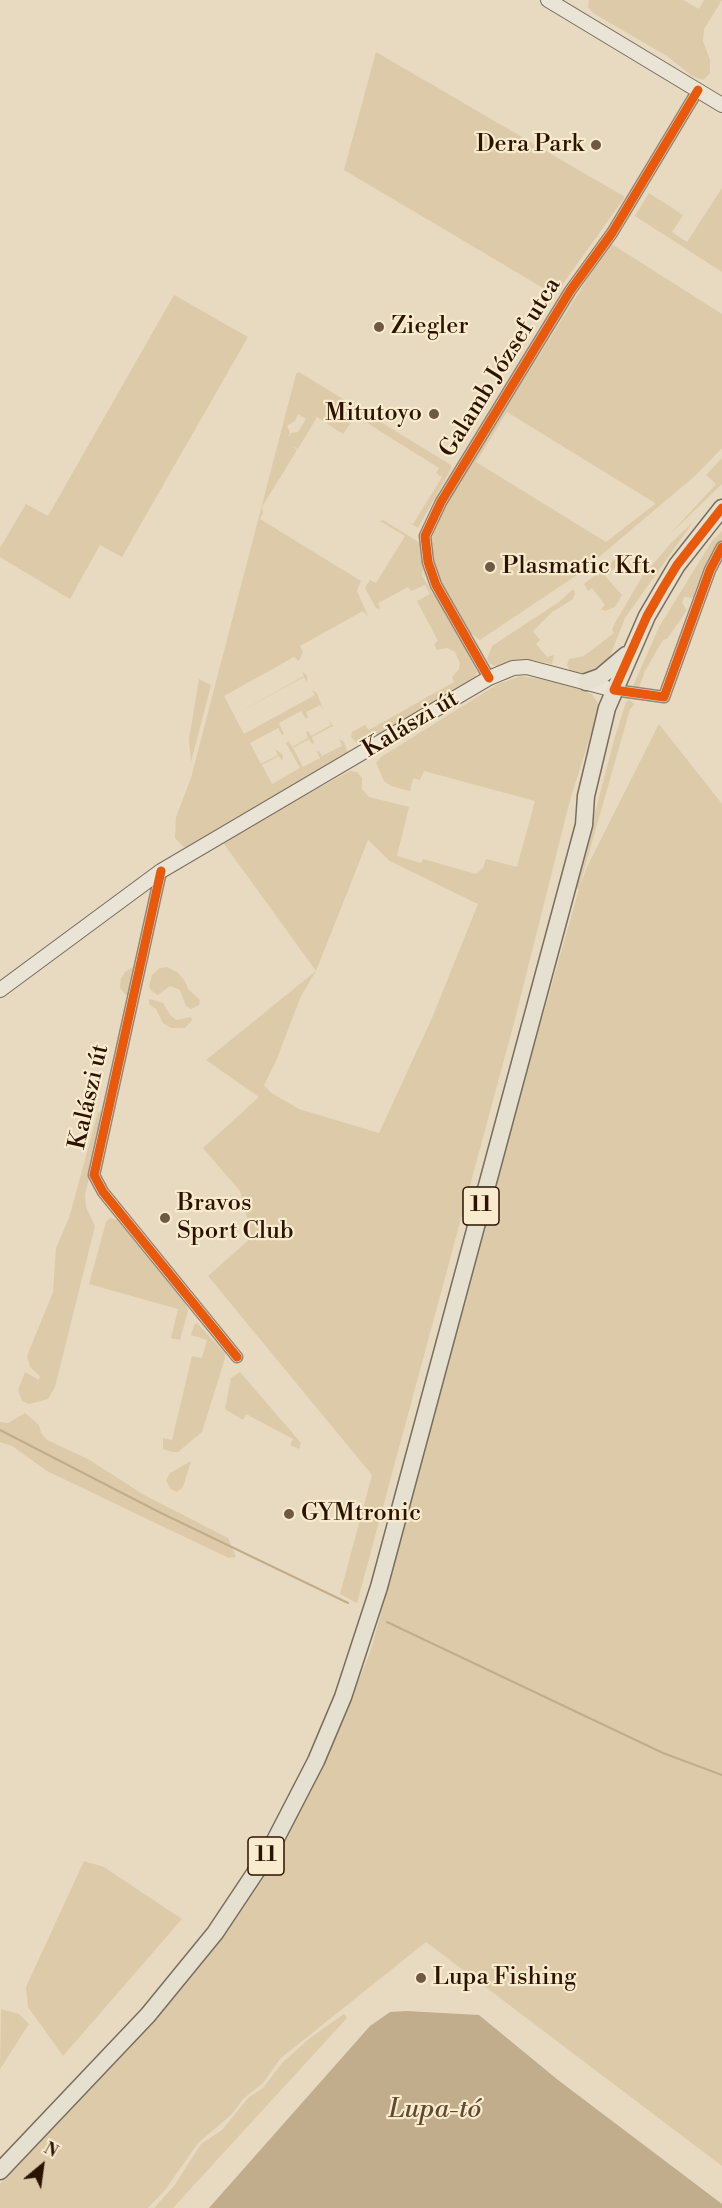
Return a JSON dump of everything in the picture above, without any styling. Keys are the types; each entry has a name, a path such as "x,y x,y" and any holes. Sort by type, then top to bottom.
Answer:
{"main road":[{"path":"548,0 722,105"},
{"name":"11","path":"0,2171 148,2015 215,1933 269,1852 316,1761 343,1697 379,1587 584,825 586,796 614,690 647,616 677,565 722,508"},
{"path":"586,682 600,677 631,650"},
{"name":"Kalászi út","path":"161,871 489,678 513,668 527,667 614,690"},
{"name":"11","path":"0,2157 141,2007 207,1926 261,1846 310,1749 334,1693 360,1616 574,819 586,796"},
{"path":"0,990 161,871"}],"street":[{"name":"Galamb József utca","path":"489,678 436,585 428,562 425,536 441,502 564,301 612,233 698,90"},
{"path":"614,690 664,697 710,570 722,547"},
{"name":"Kalászi út","path":"161,871 94,1174 103,1192 237,1357"}],"shaded area":[{"path":"589,0 683,0 699,9 704,0 722,0 704,29 703,41 710,60 710,73 703,80 692,76 667,56 593,13 588,7"},
{"path":"376,52 625,197 555,295 344,170"},
{"path":"722,188 722,272 635,216 649,193 683,215 672,232 687,242"},
{"path":"610,243 722,314 722,448 696,475 580,573 480,640 469,632 435,572 432,539 439,514","holes":["507,412 655,503 606,542 476,462"]},
{"path":"174,295 248,337 122,557 100,545 70,599 0,557 0,548 26,504 48,516"},
{"path":"299,372 451,465 451,469 418,528 407,521 413,524 442,477 436,473 439,468 356,416 343,434 317,417 298,449 292,446 297,450 262,507 263,513 260,519 361,581 357,591 368,616 363,611 300,646 303,652 299,661 294,657 224,696 244,734 315,695 312,690 317,693 323,710 320,705 306,712 308,717 306,719 301,711 279,723 284,734 282,735 278,728 250,743 261,764 278,755 275,749 283,755 282,761 279,756 262,765 272,784 300,768 286,743 289,741 292,747 308,738 306,732 308,731 311,736 331,725 329,719 333,726 312,737 314,743 312,744 309,739 293,748 303,767 320,758 317,752 319,751 322,756 342,746 339,739 344,742 348,753 190,847 184,847 175,838 176,817 191,778 296,374","holes":["298,414 306,419 298,432 291,433 288,438 290,432 287,426 295,421"]},
{"path":"722,458 722,484 671,533 716,484 706,475"},
{"path":"383,520 420,543 427,580 423,570 422,575 432,593 439,597 477,672 475,678 360,746 351,737 352,732 365,725 369,730 454,682 452,677 459,669 460,663 455,652 447,648 437,650 434,644 438,641 417,601 430,594 425,585 411,591 408,587 378,603 380,609 376,608 365,588 370,580 376,583 405,536 380,521"},
{"path":"693,522 625,618 608,661 588,675 570,671 567,665 569,659 584,656 614,633 612,630 615,623 642,577 671,543"},
{"path":"722,531 722,543 697,595 694,598 684,597 682,603 687,610 667,639 663,640 645,671 639,688 633,686 659,627 712,541"},
{"path":"619,556 623,561 605,576 622,595 615,607 605,611 601,609 605,605 592,588 588,591 584,584"},
{"path":"572,590 575,594 572,600 552,612 533,631 540,640 536,644 547,657 554,655 552,664 532,660 518,661 501,667 490,664 487,659 492,646 559,602"},
{"path":"302,671 307,676 307,682 304,677 234,715 304,676"},
{"path":"521,676 561,682 592,694 599,705 598,712 570,800 515,1019 357,1603 340,1594 372,1475 208,1276 252,1237 240,1191 203,1148 259,1097 206,1060 316,971 222,841 350,771 357,772 362,778 362,789 369,797 409,807 397,856 421,863 423,859 476,874 483,868 486,859 517,867 535,801 424,771 420,780 413,778 410,791 391,786 384,781 376,763 381,757 498,684","holes":["368,840 390,861 478,904 432,1018 379,1133 299,1109 270,1092 264,1085 276,1061 301,996 316,971"]},
{"path":"199,679 211,685 191,762 189,739"},
{"path":"629,700 635,704 630,709 579,888 587,867 659,724 722,804 722,2166 426,1942 281,2058 263,2083 243,2099 231,2115 198,2143 165,2190 148,2208 0,2208 0,2184 151,2023 219,1943 265,1876 327,1758 371,1650 516,1110 579,889 575,889 614,740 626,702"},
{"path":"137,964 130,994 126,995 120,988 121,978 125,972"},
{"path":"167,967 177,972 185,981 188,989 200,1000 199,1005 191,1009 186,1006 180,990 170,986 158,995 152,991 149,987 152,975 160,968"},
{"path":"149,999 163,1003 171,1016 177,1020 191,1017 192,1020 185,1028 171,1028 163,1023 156,1009 149,1004"},
{"path":"102,1111 104,1114 85,1195 86,1207 95,1226 55,1387 48,1399 29,1404 22,1401 18,1390 25,1372 39,1380 40,1376 30,1367 27,1356 53,1292 56,1248 69,1218 98,1112"},
{"path":"110,1218 118,1220 185,1303 188,1311 180,1340 171,1338 178,1309 89,1284 106,1222"},
{"path":"197,1323 225,1353 225,1358 202,1432 178,1452 173,1452 163,1449 163,1438 172,1440 192,1356 202,1358 207,1340 191,1335"},
{"path":"240,1372 301,1443 299,1449 290,1445 293,1439 246,1414 243,1420 225,1409 231,1378"},
{"path":"25,1413 39,1425 41,1433 47,1440 88,1459 144,1495 228,1538 236,1557 229,1558 47,1471 12,1446 0,1442 0,1422 8,1423"},
{"path":"191,1461 183,1487 177,1492 171,1489 166,1481 170,1473"},
{"path":"84,1861 104,1867 182,1919 63,2056 28,2007 26,1987"},
{"path":"1,2009 19,2014 29,2024 0,2069"},
{"path":"344,2014 347,2018 173,2208 154,2208 174,2186 201,2144 222,2130 249,2097 263,2088 282,2063 310,2038"}],"water":[{"name":"Lupa-tó","path":"390,2012 479,2015 558,2080 722,2204 722,2208 209,2208 370,2026"}],"waterway":[{"path":"0,1430 159,1512 348,1603"},
{"path":"387,1622 663,1753 722,1775"}],"cycle path":[{"path":"489,678 436,585 428,562 425,536 441,502 570,291 612,233 698,90"},
{"path":"722,508 677,565 663,588 647,616 614,690 664,697 710,570 722,547"},
{"path":"161,871 94,1175 103,1192 237,1357"}],"place":[{"name":"Dera Park","path":"596,145"},
{"name":"Ziegler","path":"379,327"},
{"name":"Mitutoyo","path":"434,414"},
{"name":"Plasmatic Kft.","path":"490,567"},
{"name":"Bravos Sport Club","path":"165,1218"},
{"name":"GYMtronic","path":"289,1514"},
{"name":"Lupa Fishing","path":"421,1978"}]}
